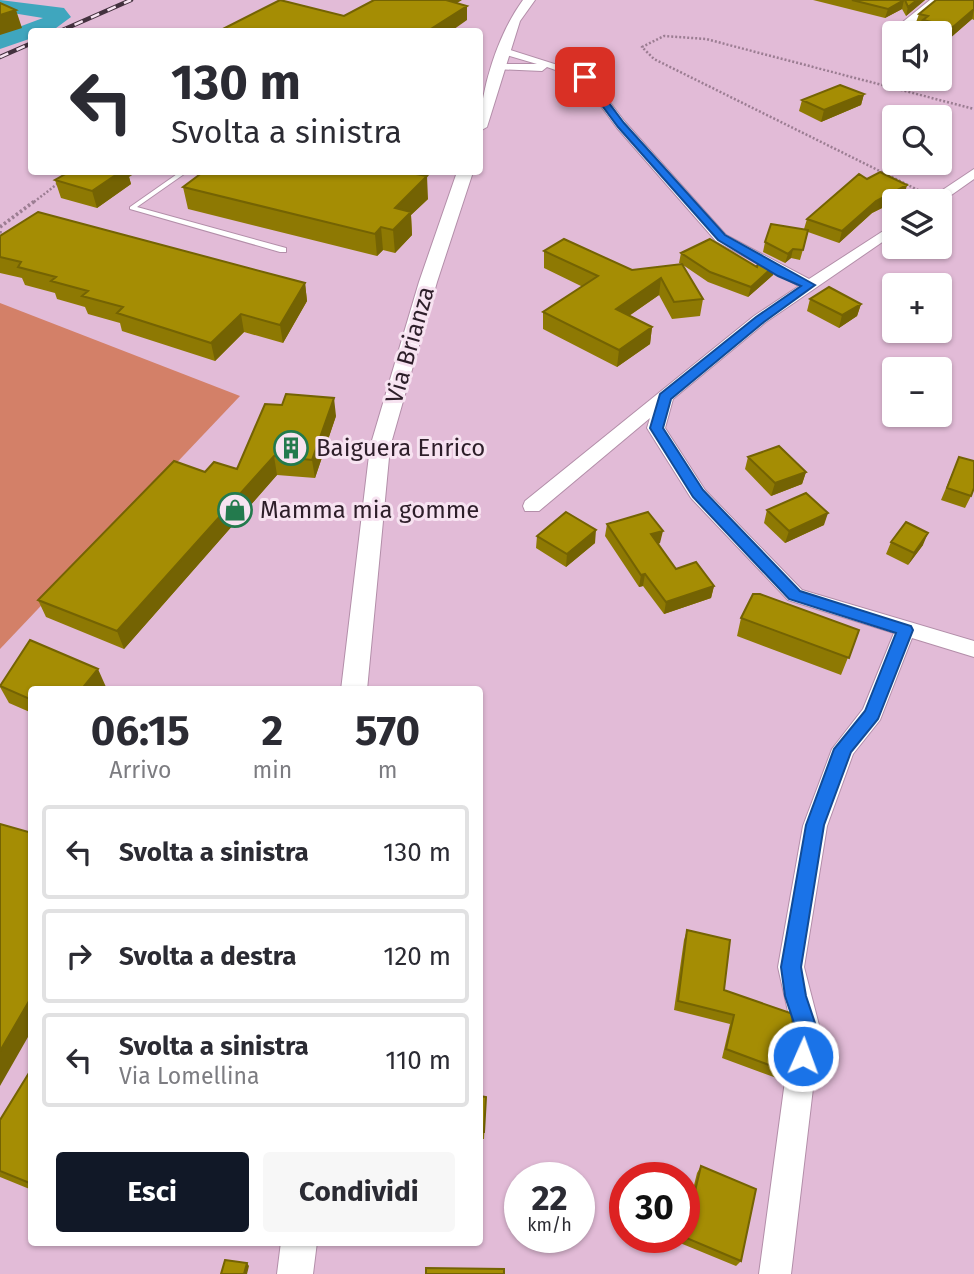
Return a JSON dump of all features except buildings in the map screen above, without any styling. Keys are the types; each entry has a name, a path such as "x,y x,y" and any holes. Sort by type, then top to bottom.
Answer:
{"street":[{"path":"483,117 514,22 529,0"},
{"path":"911,21 937,0"},
{"path":"504,51 585,77 621,125 722,237 782,273 810,285"},
{"path":"498,67 547,68 585,77"},
{"path":"951,189 974,174"},
{"name":"Via Brianza","path":"354,686 380,447 460,175"},
{"path":"532,506 760,319 882,236"},
{"path":"665,397 656,428 698,494 795,595 974,649"},
{"path":"775,1274 806,1029 791,967 815,825 843,749 872,714 905,630"},
{"path":"295,1274 298,1246"}],"lane":[{"path":"180,175 132,208 283,250"}],"path":[{"path":"912,189 654,59 642,47 649,40 667,36 706,39 974,109"},
{"path":"0,238 0,229 66,177"}],"shaded area":[{"path":"0,303 240,396 0,649"}],"waterway":[{"path":"0,5 56,13 60,17 38,28"},
{"path":"0,42 28,32"}],"railway":[{"path":"67,28 131,0"},
{"path":"0,57 28,45"}],"place":[{"name":"Baiguera Enrico","path":"291,448"},
{"name":"Mamma mia gomme","path":"235,510"}],"route":[{"path":"585,77 621,125 722,237 782,273 810,285 760,319 665,397 656,428 698,494 795,595 905,630 872,714 843,749 815,825 791,967 806,1029 803,1056"}]}
